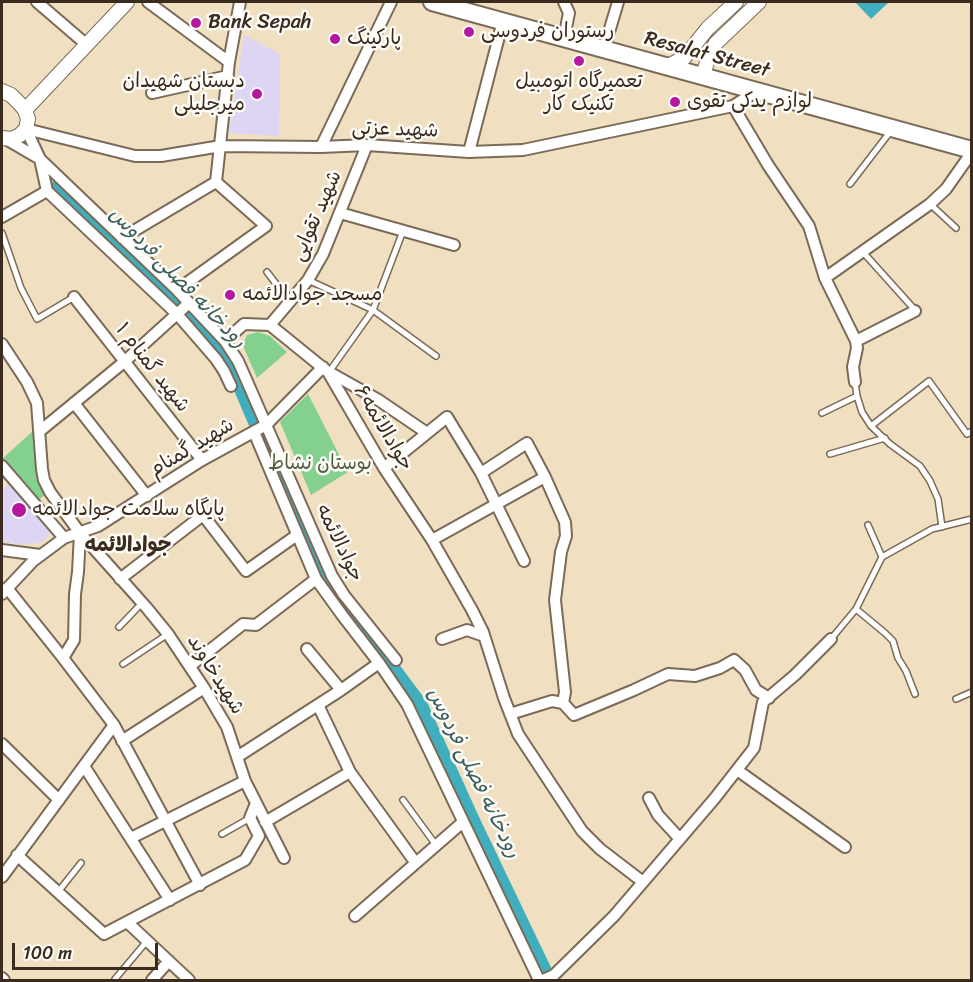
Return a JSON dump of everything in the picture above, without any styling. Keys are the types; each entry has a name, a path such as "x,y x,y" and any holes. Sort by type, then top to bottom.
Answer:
{"main road":[{"path":"25,110 127,2"},
{"name":"Resalat Street","path":"432,2 461,5 503,21 972,151"},
{"path":"668,66 684,58 708,28 736,2"},
{"path":"703,76 709,55 716,43 759,2"},
{"path":"2,91 19,103 28,119 26,129 20,135 12,139 3,138"}],"street":[{"path":"37,2 87,45"},
{"path":"148,2 229,62"},
{"path":"216,182 229,62 240,2"},
{"path":"321,147 391,2"},
{"path":"564,2 569,13 564,38"},
{"path":"604,49 618,2"},
{"path":"469,152 503,21"},
{"path":"152,93 228,76"},
{"name":"شهید عزتی","path":"26,129 135,156 161,156 221,146 367,145 469,152 523,150 733,106 757,91"},
{"path":"733,106 768,165 809,226 825,278 856,341 855,382"},
{"name":"جوادالائمه","path":"26,129 40,159 47,191"},
{"name":"جوادالائمه","path":"3,138 40,159 177,290 225,341 238,361 332,576 344,595 396,660"},
{"name":"شهید تقوایی","path":"270,325 308,280 323,254 367,145"},
{"path":"825,278 930,204 946,189 972,151"},
{"path":"122,238 216,182"},
{"path":"177,290 267,226 216,182"},
{"path":"2,217 47,191 177,314 216,359 231,386"},
{"path":"340,213 454,245"},
{"name":"شهید گمنام ۱","path":"74,297 202,460"},
{"path":"40,431 124,362 189,303"},
{"path":"856,341 915,311"},
{"path":"225,341 244,324 270,325"},
{"name":"جوادالائمه۶","path":"270,325 325,370 384,468 432,540 472,610 484,636 518,734 582,831 600,849 643,882"},
{"name":"شهیدخاوند","path":"2,344 27,382 37,403 44,480 50,492 80,533 168,634 190,666 227,727 245,781 284,858"},
{"path":"325,370 377,399 428,433"},
{"name":"شهید گمنام","path":"4,591 37,558 64,537 98,526 202,460 266,425 325,370"},
{"path":"74,403 147,496"},
{"path":"384,468 447,417 481,473 524,561"},
{"name":"جوادالائمه","path":"254,432 316,579 407,704 484,868 541,981"},
{"path":"481,473 527,443 565,522 566,536 561,552 555,600 565,692 563,703"},
{"path":"2,466 64,537"},
{"path":"432,540 545,477"},
{"path":"120,579 203,515 246,572 297,535"},
{"path":"63,658 74,640 80,533"},
{"path":"2,550 37,558"},
{"path":"2,556 37,558"},
{"path":"190,666 243,624 256,625 316,579"},
{"path":"4,591 63,658 114,725 200,885"},
{"path":"442,639 467,630 484,636"},
{"path":"541,981 554,975 614,916 680,839 754,748 763,702 795,675 831,639"},
{"path":"307,649 342,690"},
{"path":"510,714 552,700 563,703 574,715 669,674 695,676 720,668 734,660 745,670 756,690 768,698"},
{"path":"237,756 342,690 379,663"},
{"path":"122,741 204,688"},
{"path":"318,705 350,772 415,862"},
{"path":"2,877 114,725"},
{"path":"2,744 59,800"},
{"path":"84,766 170,900"},
{"path":"737,770 844,847"},
{"path":"17,855 104,934 245,860 259,836 250,818 350,772"},
{"path":"131,838 245,781"},
{"path":"649,798 658,815 680,839"},
{"path":"355,916 463,822"},
{"path":"127,922 189,981"},
{"path":"152,981 169,961"}],"lane":[{"path":"850,183 893,128"},
{"path":"930,204 956,228"},
{"path":"325,370 373,310 403,231"},
{"path":"2,233 21,288 37,319 74,297"},
{"path":"862,251 915,311"},
{"path":"267,272 290,302"},
{"path":"308,280 373,310 436,356"},
{"path":"871,426 929,381 967,434 972,431"},
{"path":"855,382 862,412 871,426 920,466 930,481 938,499 942,527"},
{"path":"822,413 857,396"},
{"path":"830,454 885,438"},
{"path":"831,639 856,609 882,557 932,530 972,519"},
{"path":"868,525 882,557"},
{"path":"119,627 142,603"},
{"path":"856,609 893,641 898,658 915,694"},
{"path":"123,664 168,634"},
{"path":"956,699 972,692"},
{"path":"403,800 436,845"},
{"path":"222,834 250,818"},
{"path":"58,892 81,862"},
{"path":"115,979 147,941"}],"shaded area":[{"name":"دبستان شهیدان میرجلیلی","path":"244,35 280,54 279,136 229,133"},
{"name":"پایگاه سلامت جوادالائمه","path":"10,482 54,530 40,543 2,542 2,491"}],"green space":[{"path":"258,332 270,336 287,352 257,378 243,344 247,335"},
{"name":"بوستان نشاط","path":"308,394 348,472 311,495 280,422"},
{"path":"35,429 45,494 39,500 2,459"}],"water":[{"path":"855,2 889,2 871,19"}],"waterway":[{"name":"رودخانه فصلی فردوس","path":"58,189 186,313 233,365 305,535 329,585 419,706 547,980"}],"place":[{"name":"Bank Sepah","path":"196,23"},
{"name":"رستوران فردوسی","path":"469,32"},
{"name":"پارکینگ","path":"335,39"},
{"name":"تعمیرگاه اتومبیل تکنیک کار","path":"579,61"},
{"name":"دبستان شهیدان میرجلیلی","path":"257,94"},
{"name":"لوازم یدکی تقوی","path":"675,102"},
{"name":"مسجد جوادالائمه","path":"230,295"},
{"name":"پایگاه سلامت جوادالائمه","path":"19,510"}],"district":[{"name":"جوادالائمه","path":"128,546"}]}
